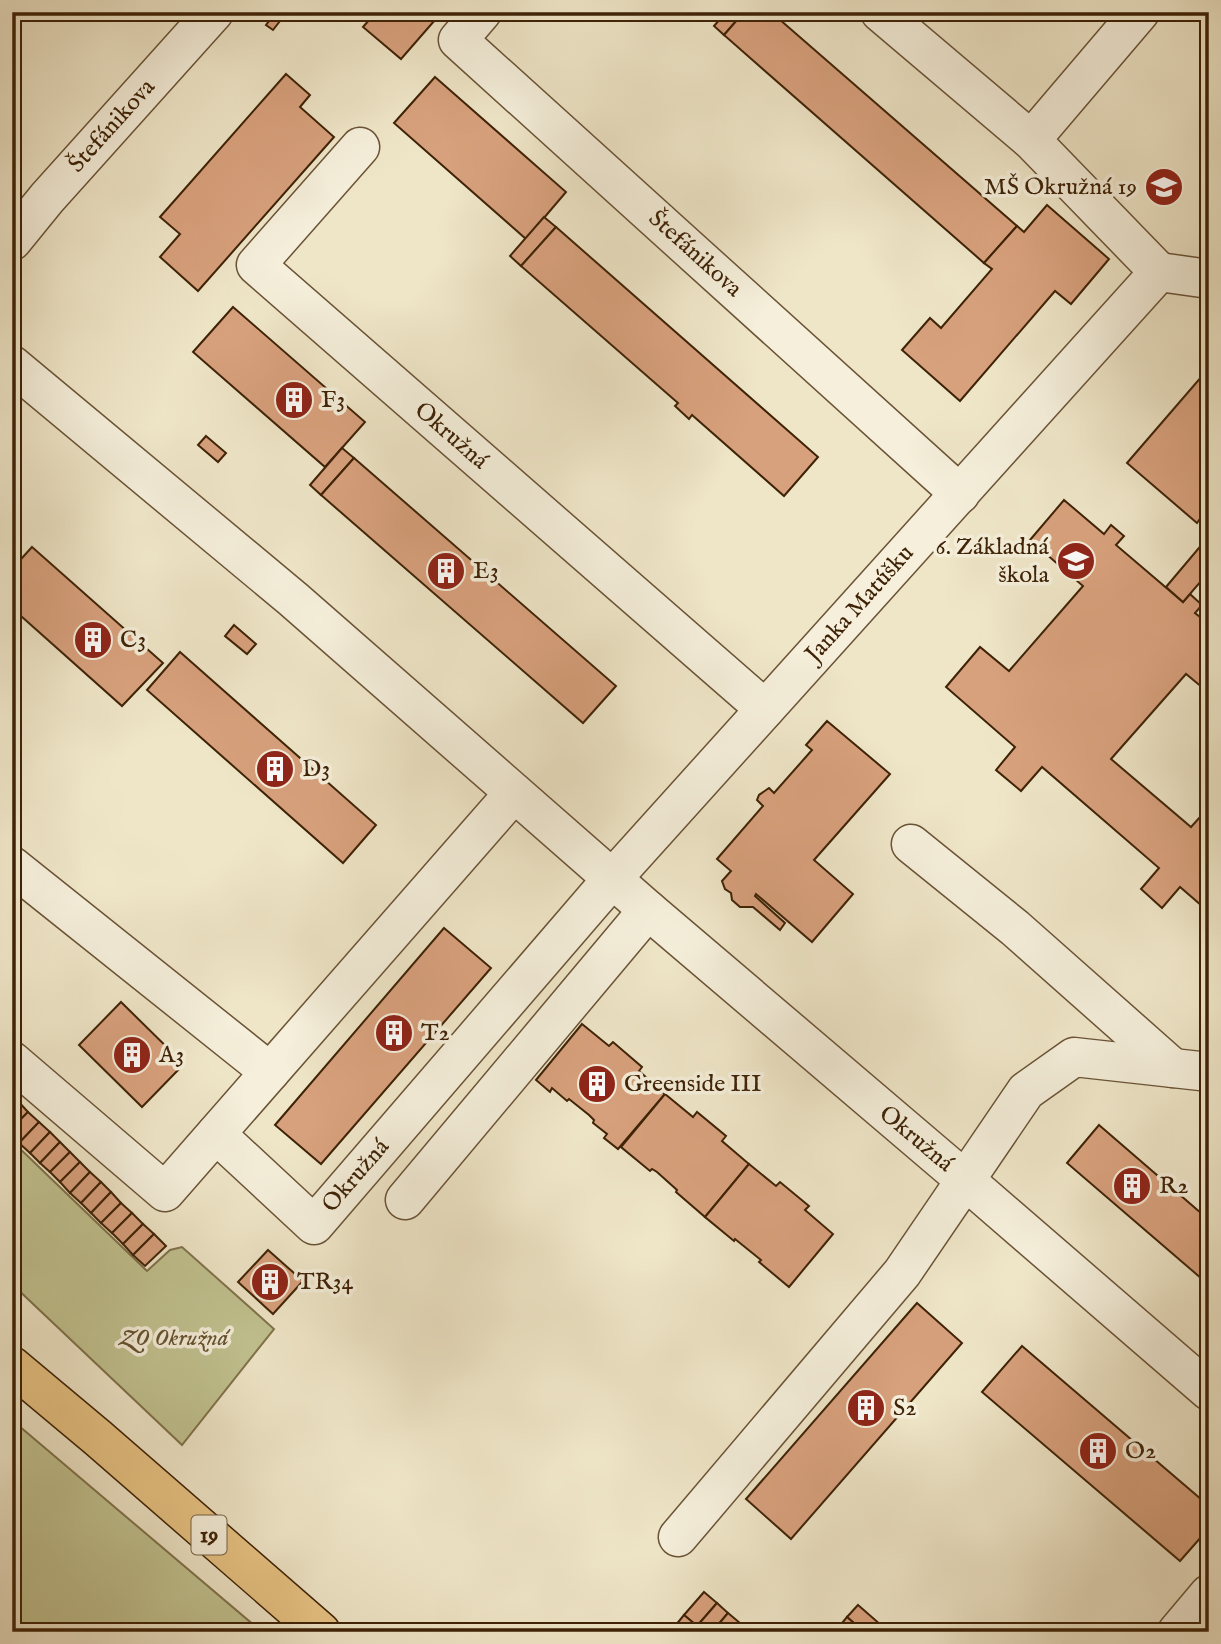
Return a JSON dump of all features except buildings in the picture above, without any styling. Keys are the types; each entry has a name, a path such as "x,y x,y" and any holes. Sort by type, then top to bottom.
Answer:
{"main road":[{"name":"19","path":"12,1366 321,1632"}],"street":[{"name":"Štefánikova","path":"12,241 47,198 214,12"},
{"name":"Štefánikova","path":"482,12 458,40 960,494"},
{"path":"880,12 1031,140 1159,272 1209,279"},
{"path":"1031,140 1140,12"},
{"name":"Okružná","path":"360,147 256,265 765,709"},
{"name":"Janka Matúšku","path":"612,879 1159,272"},
{"name":"Okružná","path":"12,365 293,600 612,879 1209,1391"},
{"path":"12,1061 164,1192 514,793"},
{"path":"911,844 1191,1070"},
{"path":"12,866 270,1072"},
{"name":"Okružná","path":"216,1134 314,1225 612,879"},
{"path":"405,1200 648,910"},
{"path":"965,1180 1026,1091 1074,1056 1191,1070"},
{"name":"Okružná","path":"678,1537 902,1273 965,1180"},
{"path":"1177,1632 1209,1594"}],"green space":[{"name":"ZO Okružná","path":"12,1141 147,1271 170,1250 182,1247 274,1329 182,1445 12,1284"},
{"path":"12,1420 262,1632 12,1632"}],"place":[{"name":"MŠ Okružná 19","path":"1164,187"},
{"name":"F3","path":"294,400"},
{"name":"6. Základná škola","path":"1076,561"},
{"name":"E3","path":"446,571"},
{"name":"C3","path":"93,640"},
{"name":"D3","path":"275,769"},
{"name":"T2","path":"394,1033"},
{"name":"A3","path":"132,1055"},
{"name":"Greenside III","path":"597,1084"},
{"name":"R2","path":"1132,1186"},
{"name":"TR34","path":"270,1282"},
{"name":"S2","path":"866,1408"},
{"name":"O2","path":"1098,1451"}]}
